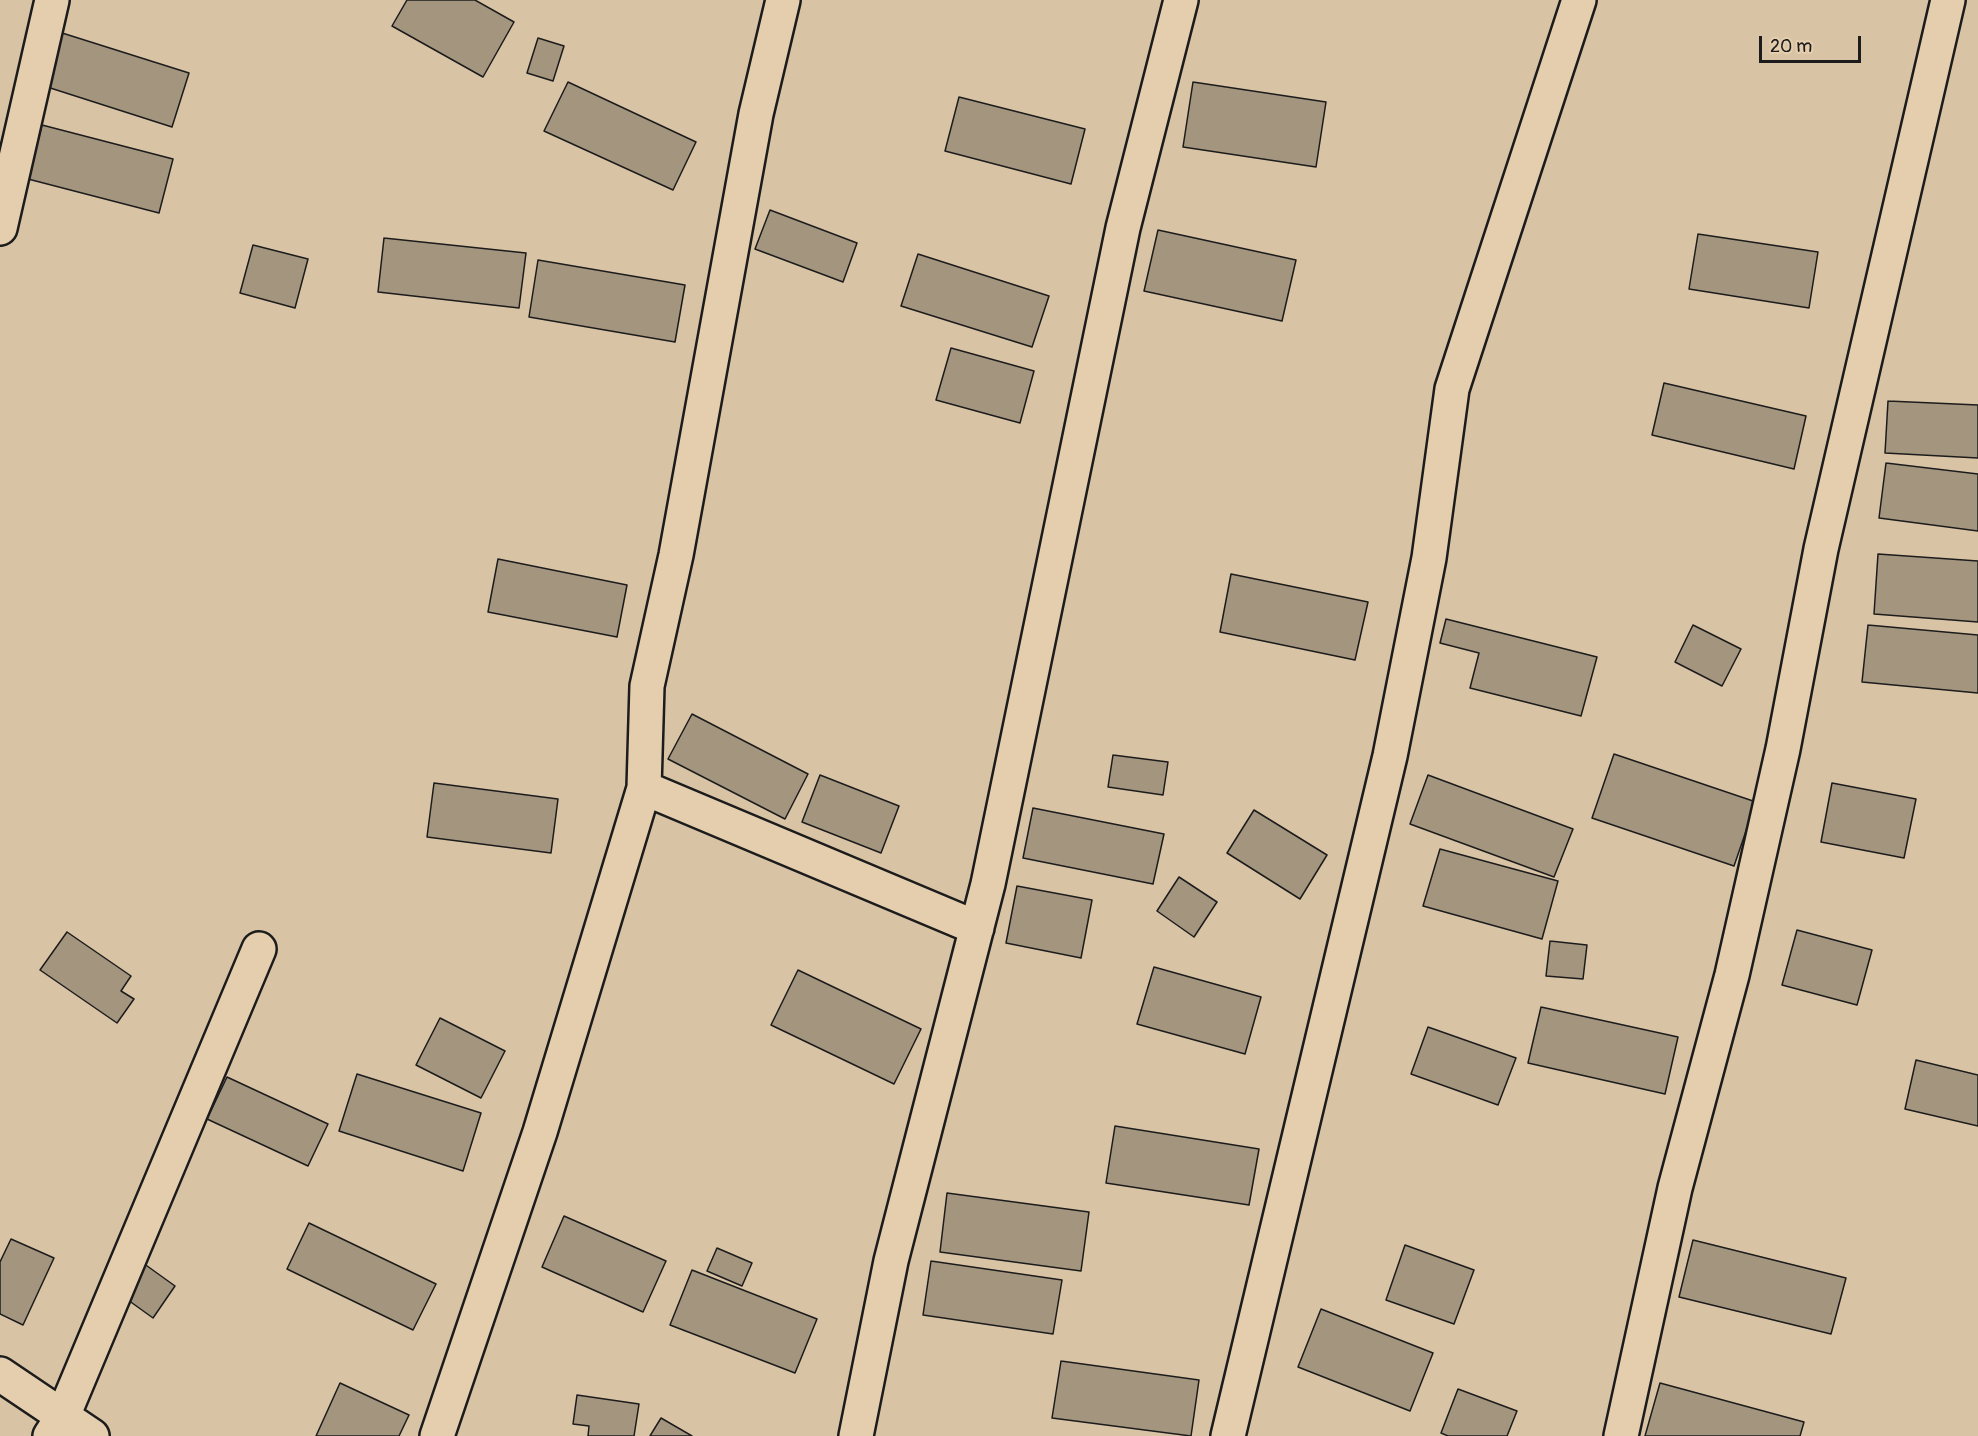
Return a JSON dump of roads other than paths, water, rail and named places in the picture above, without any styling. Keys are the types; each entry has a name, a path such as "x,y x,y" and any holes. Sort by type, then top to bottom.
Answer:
{"street":[{"path":"0,228 52,0"},
{"path":"437,1436 540,1132 644,788 647,686 676,555 756,114 783,0"},
{"path":"856,1436 891,1261 977,928 1123,228 1181,0"},
{"path":"1228,1436 1390,756 1429,558 1452,389 1580,0"},
{"path":"1621,1436 1675,1188 1742,930 1784,749 1824,538 1948,0"},
{"path":"644,788 977,928"},
{"path":"56,1426 260,949"},
{"path":"0,1374 56,1426 92,1436"}]}
